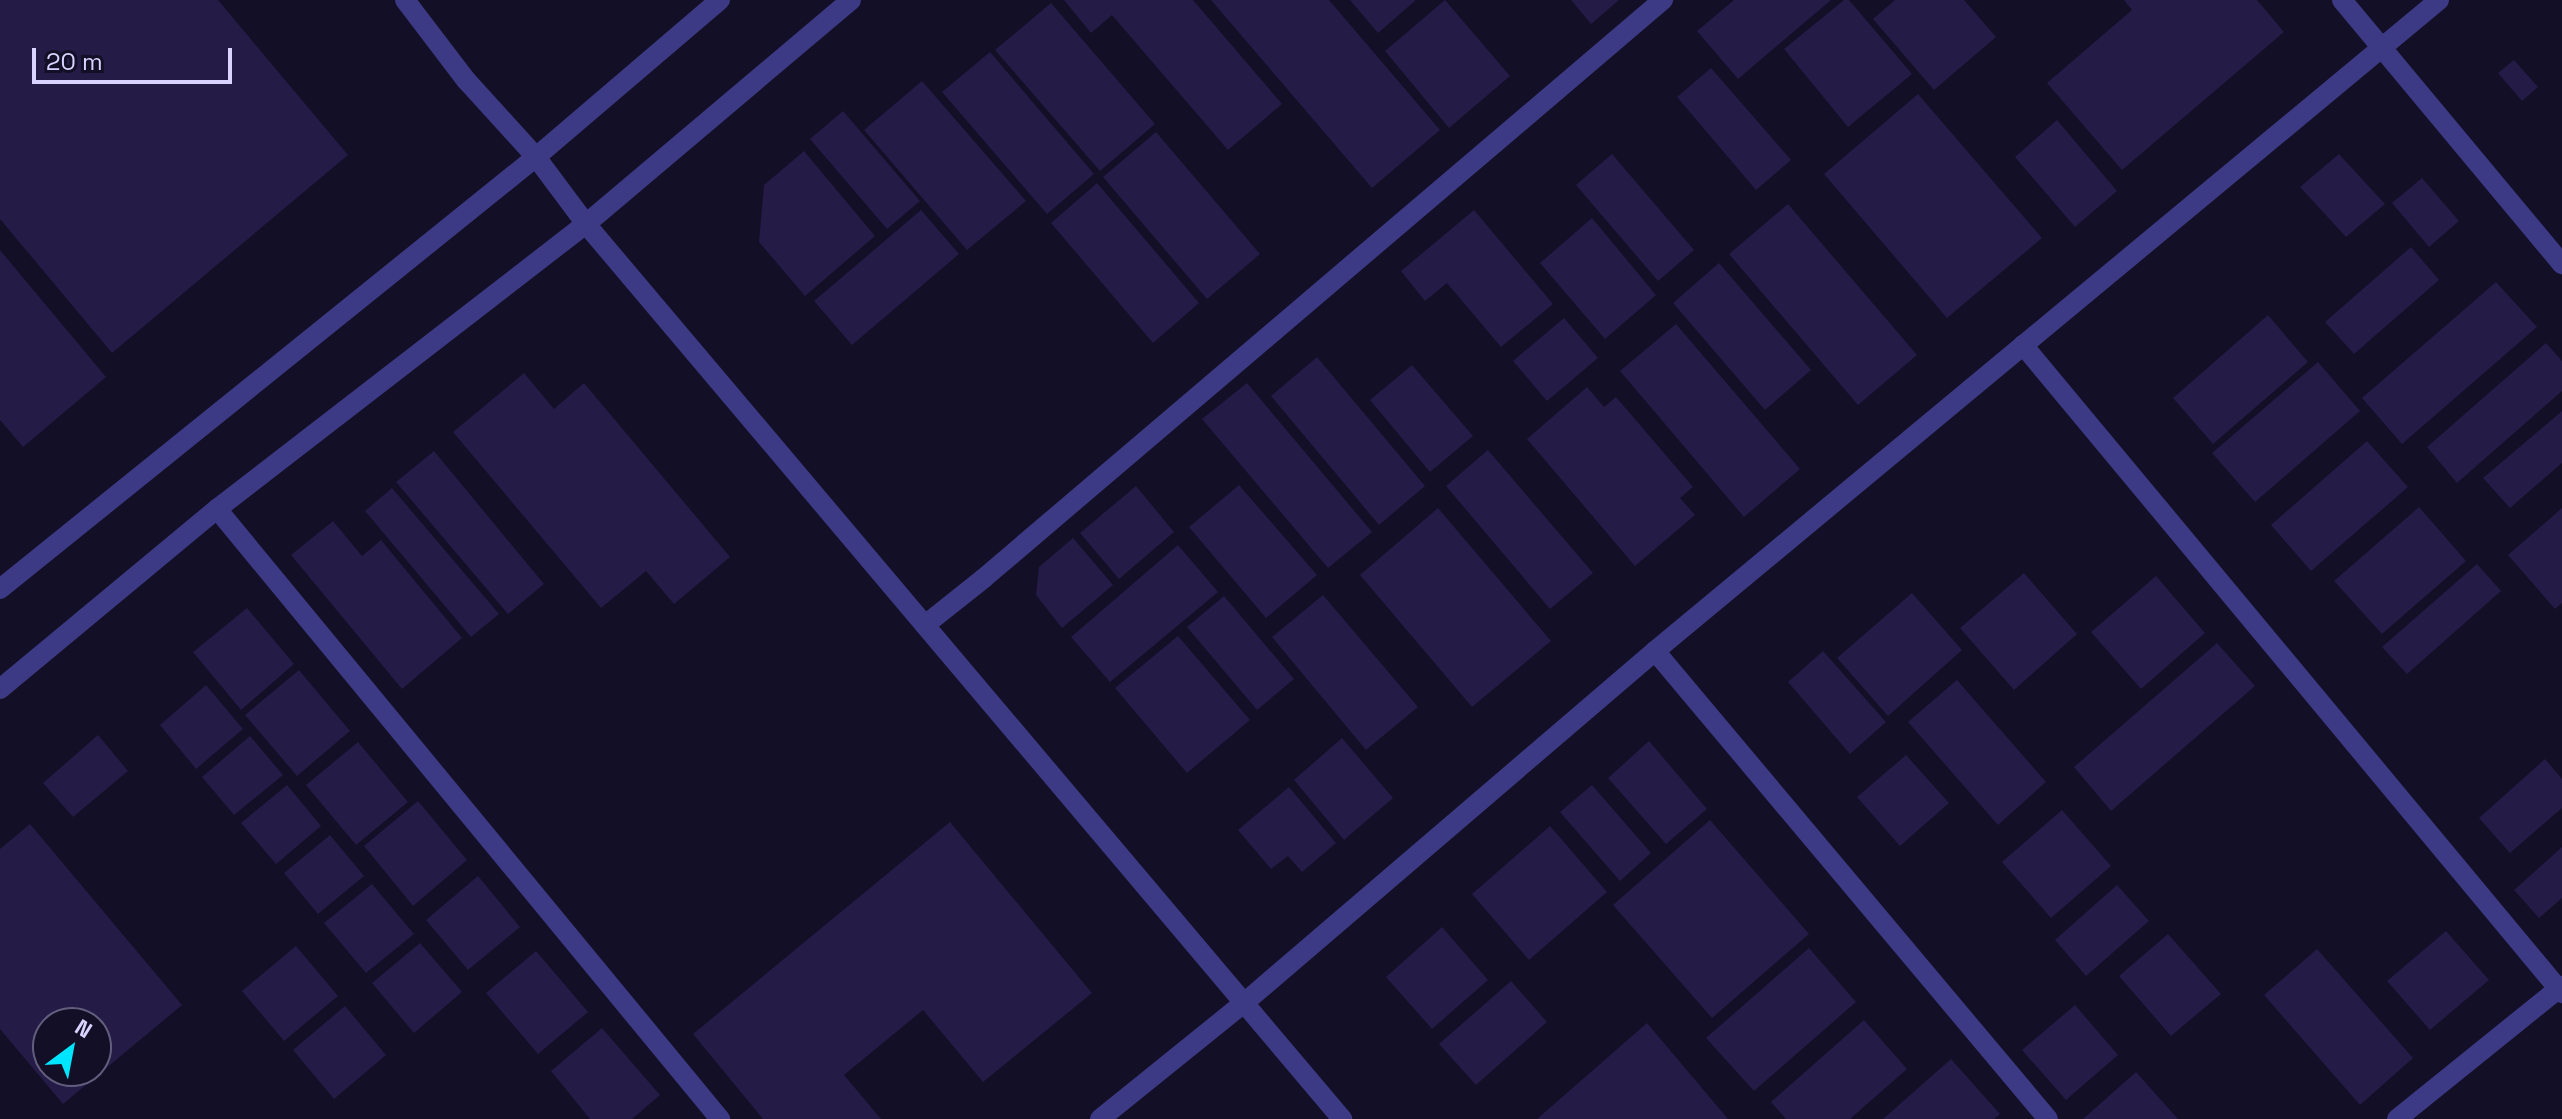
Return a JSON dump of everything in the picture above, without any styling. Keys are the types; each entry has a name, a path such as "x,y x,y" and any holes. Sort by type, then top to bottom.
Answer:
{"street":[{"path":"405,0 466,80 536,157 586,224 1342,1119"},
{"path":"0,589 536,157 720,0"},
{"path":"0,689 217,509 586,224 851,0"},
{"path":"925,625 1663,0"},
{"path":"2342,0 2562,264"},
{"path":"1100,1119 1244,1003 1655,651 2439,0"},
{"path":"2023,345 2561,990 2397,1119"},
{"path":"217,509 720,1119"},
{"path":"1655,651 2048,1119"}],"building":[{"path":"0,0 218,0 348,155 112,353 0,219"},
{"path":"1064,0 1193,0 1282,104 1228,150 1112,15 1091,33"},
{"path":"1211,0 1329,0 1440,130 1372,188"},
{"path":"1350,0 1416,0 1378,33"},
{"path":"1445,0 1510,76 1449,128 1385,51"},
{"path":"1571,0 1619,0 1591,24"},
{"path":"1734,0 1831,0 1738,79 1697,31"},
{"path":"1844,0 1849,0 1912,74 1848,127 1784,49"},
{"path":"1895,0 1964,0 1996,37 1934,90 1873,19"},
{"path":"2124,0 2257,0 2284,32 2122,170 2047,83 2132,10"},
{"path":"1051,3 1155,124 1100,171 995,50"},
{"path":"990,52 1094,174 1047,214 942,92"},
{"path":"2514,60 2538,87 2522,101 2498,73"},
{"path":"1711,68 1791,160 1756,190 1677,97"},
{"path":"922,81 1026,201 967,250 864,130"},
{"path":"1918,94 2042,238 1947,318 1824,174"},
{"path":"843,111 920,201 887,229 810,139"},
{"path":"2057,120 2117,191 2075,227 2015,157"},
{"path":"1156,132 1260,254 1207,299 1103,177"},
{"path":"804,151 875,236 805,296 759,242 764,185"},
{"path":"1612,154 1694,250 1658,281 1576,185"},
{"path":"2339,154 2385,204 2346,237 2300,187"},
{"path":"2422,178 2459,221 2429,247 2392,203"},
{"path":"1097,183 1199,303 1153,343 1051,223"},
{"path":"1788,204 1917,355 1858,405 1729,254"},
{"path":"921,210 959,254 852,345 814,301"},
{"path":"1474,210 1553,304 1501,347 1447,283 1425,301 1401,271"},
{"path":"1592,218 1656,295 1605,339 1540,263"},
{"path":"2411,247 2439,280 2354,354 2325,322"},
{"path":"0,250 106,377 23,447 0,420"},
{"path":"1719,263 1811,370 1765,410 1673,303"},
{"path":"2496,282 2537,327 2402,444 2362,398"},
{"path":"2268,315 2308,362 2213,444 2173,398"},
{"path":"1564,318 1598,358 1547,401 1513,361"},
{"path":"1676,324 1800,469 1744,517 1620,371"},
{"path":"2546,343 2562,361 2562,391 2457,483 2427,447"},
{"path":"1317,357 1425,486 1379,525 1271,396"},
{"path":"2318,362 2360,411 2255,502 2212,453"},
{"path":"1412,365 1473,436 1430,472 1370,400"},
{"path":"524,373 554,409 584,383 730,557 674,604 646,571 601,608 453,432"},
{"path":"1247,383 1372,532 1328,568 1202,419"},
{"path":"1587,387 1604,407 1616,397 1693,487 1680,498 1695,515 1635,566 1527,439"},
{"path":"2562,411 2562,463 2510,508 2483,478"},
{"path":"2367,441 2408,487 2311,571 2271,525"},
{"path":"1488,450 1593,573 1550,609 1446,486"},
{"path":"434,451 544,584 508,614 396,482"},
{"path":"1239,485 1317,575 1266,618 1189,527"},
{"path":"1136,486 1174,532 1119,579 1080,533"},
{"path":"392,488 499,614 471,637 365,511"},
{"path":"2419,507 2466,561 2382,634 2334,581"},
{"path":"1438,508 1551,641 1472,707 1360,575"},
{"path":"2562,508 2562,603 2555,609 2508,555"},
{"path":"333,521 362,556 381,540 462,638 402,689 291,555"},
{"path":"1073,538 1113,585 1062,628 1036,595 1039,567"},
{"path":"1178,545 1218,592 1110,682 1071,637"},
{"path":"2477,564 2501,591 2407,674 2382,647"},
{"path":"2024,573 2077,634 2014,690 1960,628"},
{"path":"2156,576 2205,633 2141,689 2091,632"},
{"path":"1912,593 1962,650 1888,716 1837,658"},
{"path":"1323,595 1418,707 1366,750 1272,637"},
{"path":"1224,596 1294,679 1257,710 1187,627"},
{"path":"247,608 294,664 241,710 193,652"},
{"path":"1178,636 1250,720 1187,773 1115,688"},
{"path":"2217,643 2255,686 2111,811 2074,767"},
{"path":"1823,651 1886,722 1850,754 1788,682"},
{"path":"299,670 350,731 297,776 245,715"},
{"path":"1957,680 2046,782 1998,825 1908,722"},
{"path":"206,685 243,729 196,769 160,725"},
{"path":"98,735 128,771 73,817 43,783"},
{"path":"250,736 283,775 234,815 202,777"},
{"path":"1342,738 1393,798 1344,840 1294,780"},
{"path":"1649,741 1707,809 1666,844 1608,778"},
{"path":"358,742 408,802 356,845 306,785"},
{"path":"1906,755 1949,803 1900,846 1857,797"},
{"path":"2545,759 2562,779 2562,808 2510,853 2479,818"},
{"path":"287,785 321,826 276,864 241,823"},
{"path":"1592,785 1651,853 1620,881 1560,812"},
{"path":"1289,787 1336,843 1302,872 1288,856 1271,869 1238,830"},
{"path":"418,801 467,860 413,906 364,846"},
{"path":"2062,810 2111,866 2051,918 2002,862"},
{"path":"1710,820 1809,934 1712,1018 1613,905"},
{"path":"950,822 1092,993 983,1082 923,1010 844,1075 881,1119 763,1119 693,1034"},
{"path":"30,824 182,1005 112,1063 112,1007 32,1007 32,1067 0,1029 0,849"},
{"path":"1550,826 1607,892 1529,960 1472,894"},
{"path":"330,835 364,876 318,914 284,873"},
{"path":"2562,847 2562,898 2539,918 2514,890"},
{"path":"478,876 520,927 468,970 426,920"},
{"path":"372,884 414,934 366,973 324,923"},
{"path":"2117,885 2149,921 2086,976 2055,940"},
{"path":"1442,927 1488,980 1432,1029 1386,977"},
{"path":"2446,931 2489,980 2430,1030 2387,981"},
{"path":"2168,934 2221,994 2171,1036 2119,976"},
{"path":"420,943 462,992 414,1033 372,983"},
{"path":"296,946 338,996 284,1041 242,991"},
{"path":"1809,948 1856,1002 1754,1091 1706,1038"},
{"path":"2317,949 2413,1058 2360,1105 2264,995"},
{"path":"536,951 588,1012 538,1054 486,993"},
{"path":"1511,981 1547,1022 1476,1085 1439,1044"},
{"path":"2075,1005 2118,1055 2066,1100 2022,1050"},
{"path":"345,1006 386,1055 334,1099 293,1050"},
{"path":"1864,1020 1907,1069 1850,1119 1786,1119 1771,1102"},
{"path":"1647,1023 1728,1119 1537,1119"},
{"path":"602,1028 660,1095 632,1119 590,1119 551,1071"},
{"path":"1951,1059 2000,1114 1994,1119 1883,1119"},
{"path":"2136,1072 2178,1119 2083,1119"},
{"path":"49,1087 83,1087 63,1104"}]}
